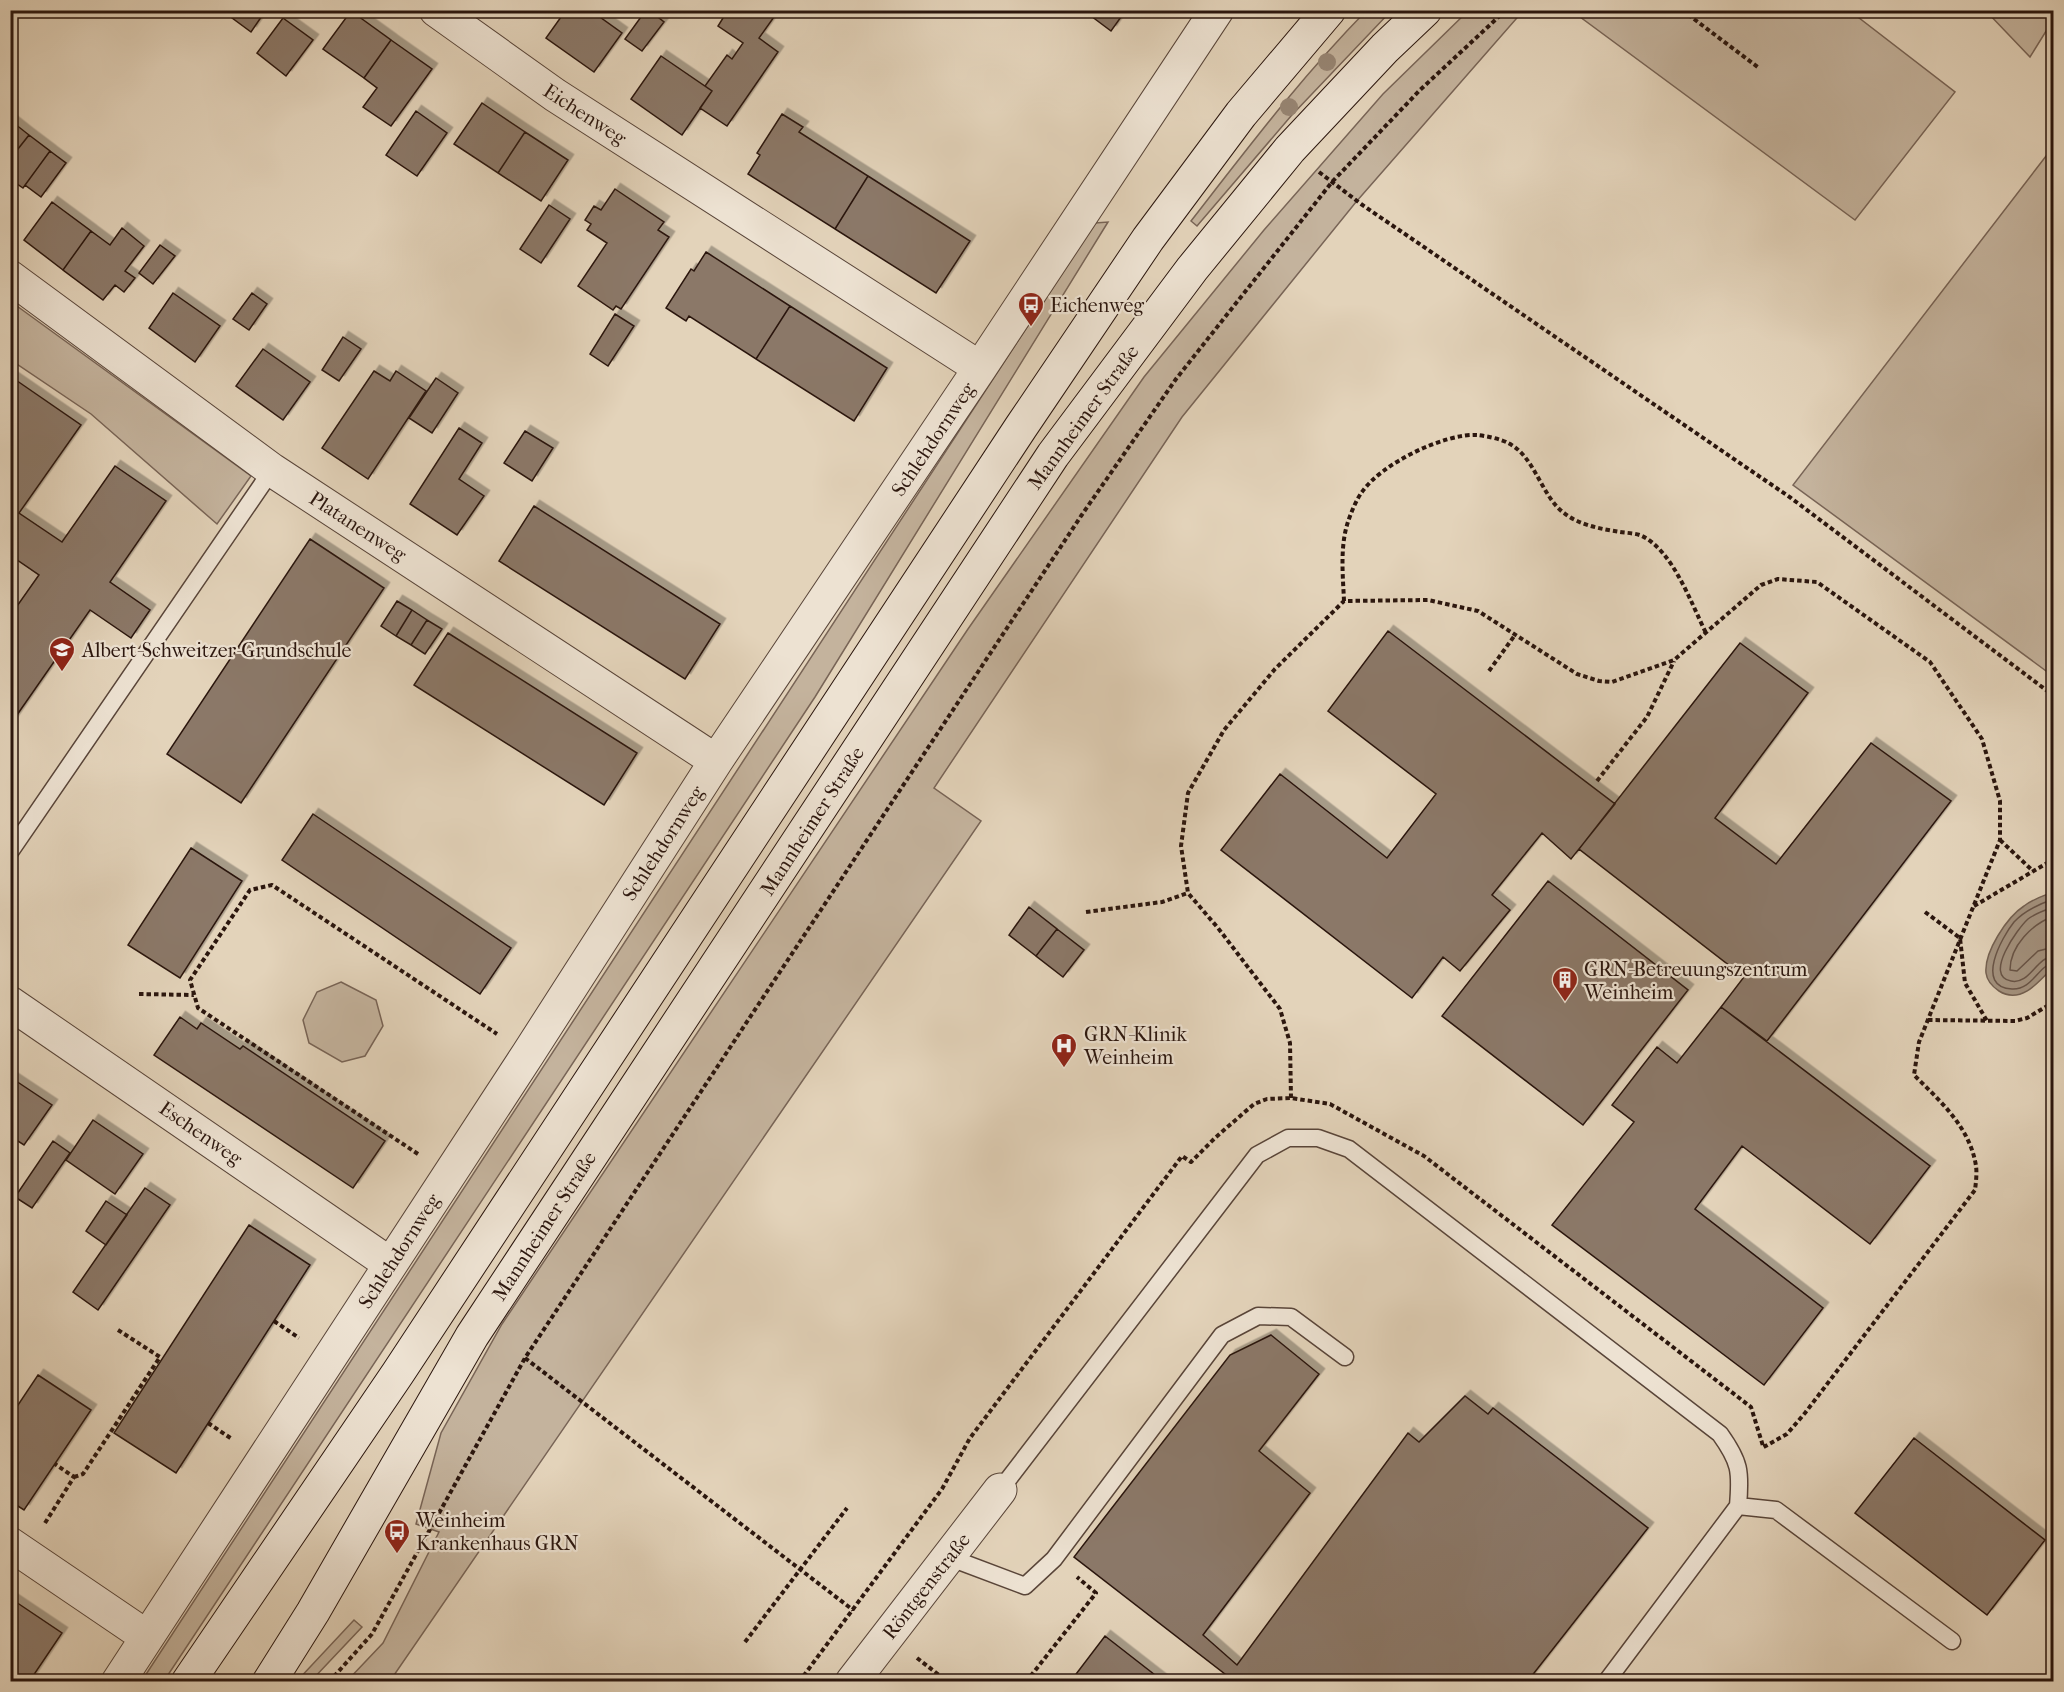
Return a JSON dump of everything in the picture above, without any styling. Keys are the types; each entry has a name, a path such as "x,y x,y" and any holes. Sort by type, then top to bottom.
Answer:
{"street":[{"name":"Eichenweg","path":"436,10 555,95 980,368"},
{"name":"Schlehdornweg","path":"118,1682 528,1054 716,761 1217,10"},
{"path":"188,1682 398,1374 1021,427 1148,239 1241,114 1329,10"},
{"name":"Mannheimer Straße","path":"269,1682 313,1612 472,1336 1053,455 1192,269 1290,150 1385,48 1425,10"},
{"name":"Platanenweg","path":"10,277 272,470 716,761"},
{"name":"Eschenweg","path":"10,1003 390,1264"},
{"name":"Röntgenstraße","path":"852,1682 999,1490"},
{"path":"18,1549 147,1637"}],"lane":[{"path":"10,852 272,470"},
{"path":"999,1490 1257,1155 1288,1138 1318,1138 1349,1149 1720,1434 1735,1455 1740,1479 1738,1506 1606,1682"},
{"path":"948,1557 1024,1586 1054,1559 1222,1335 1258,1316 1291,1317 1346,1356"},
{"path":"1738,1506 1776,1510 1952,1641"}],"path":[{"path":"329,1682 372,1634 525,1358 1081,516 1176,379 1332,182 1420,90 1506,10"},
{"path":"1682,10 1759,68"},
{"path":"1290,150 1361,204 1791,498 2054,696"},
{"path":"1344,601 1342,561 1347,525 1362,491 1383,471 1414,453 1453,438 1478,435 1509,443 1529,461 1549,497 1564,514 1596,528 1641,536 1661,551 1680,579 1706,633"},
{"path":"1291,1098 1290,1043 1280,1009 1239,953 1188,893 1180,846 1188,793 1224,730 1275,669 1344,601 1428,600 1478,611 1576,674 1599,681 1612,682 1674,660 1761,585 1778,579 1817,582 1930,662 1982,739 2000,801 2000,840 1919,1042 1914,1075 1948,1108 1971,1145 1977,1168 1975,1190 1787,1434 1763,1448 1735,1455"},
{"path":"1489,671 1515,635"},
{"path":"1597,781 1647,717 1674,660"},
{"path":"2000,840 2033,871"},
{"path":"1973,907 2054,859"},
{"path":"448,1174 198,1008 190,981 250,890 272,885 528,1054"},
{"path":"1086,912 1162,902 1188,893"},
{"path":"1925,912 1960,938 1965,983 1987,1021"},
{"path":"139,994 194,995"},
{"path":"1928,1020 2015,1021 2027,1018 2054,1002"},
{"path":"799,1682 942,1489 970,1438 1182,1156 1191,1162"},
{"path":"18,1549 75,1477 83,1474 160,1357 118,1330"},
{"path":"525,1358 888,1636"},
{"path":"55,1464 75,1477"},
{"path":"745,1642 847,1508"},
{"path":"1026,1682 1096,1593 1054,1559"}],"shaded area":[{"path":"1367,10 1391,11 1291,116 1197,226 1191,221 1254,140 1320,61"},
{"path":"1469,10 1523,11 1356,202 1182,417 934,788 981,821 390,1681 347,1681 383,1643 439,1532 416,1524 441,1433 502,1324 968,629 1144,377 1264,230 1383,94"},
{"path":"1572,11 1850,11 1955,92 1855,220"},
{"path":"1986,11 2053,11 2053,20 2030,57"},
{"path":"2053,147 2053,676 1793,485"},
{"path":"1108,222 815,697 164,1681 141,1682 1095,223"},
{"path":"10,301 251,476 217,524 91,414 11,360"},
{"path":"11,555 39,575 11,616"},
{"path":"341,982 376,1000 383,1026 365,1056 342,1062 309,1043 303,1020 317,992"},
{"path":"354,1620 362,1627 311,1681 297,1681"}],"water":[{"path":"2053,892 2053,967 2029,990 2007,995 1991,984 1986,973 1986,965 1993,945 2004,926 2017,911 2031,901"}],"building":[{"path":"225,10 266,10 251,32 224,12"},
{"path":"566,10 590,10 622,33 594,72 546,38"},
{"path":"646,10 664,22 642,51 625,39"},
{"path":"728,10 763,10 774,17 759,38 778,52 727,126 700,108 712,91 705,86 727,55 732,59 743,43 718,26"},
{"path":"1083,10 1126,10 1111,31"},
{"path":"351,11 391,40 364,78 323,49"},
{"path":"283,18 313,40 286,76 257,53"},
{"path":"391,40 432,69 391,126 363,107 377,88 364,78"},
{"path":"661,56 712,91 682,135 631,99"},
{"path":"482,103 525,132 498,173 454,144"},
{"path":"416,111 447,133 417,176 386,155"},
{"path":"782,114 803,127 799,132 868,176 835,229 748,174 760,155 757,153"},
{"path":"10,120 29,135 10,159"},
{"path":"525,132 568,160 541,201 498,173"},
{"path":"29,135 50,151 23,188 10,179 10,159"},
{"path":"50,151 66,163 41,197 25,185"},
{"path":"868,176 970,241 936,293 835,229"},
{"path":"615,189 664,222 658,230 669,237 621,309 616,306 613,310 578,286 607,243 587,230 591,224 585,220 594,206 601,210"},
{"path":"52,202 91,231 63,270 24,240"},
{"path":"549,205 570,219 541,263 520,249"},
{"path":"122,228 144,246 125,271 135,278 124,292 115,285 103,300 63,270 91,231 110,245"},
{"path":"160,245 175,256 153,284 139,273"},
{"path":"706,252 790,306 756,359 689,316 686,321 666,308 691,269 694,271"},
{"path":"173,293 220,326 195,362 149,328"},
{"path":"252,293 267,304 249,330 233,319"},
{"path":"790,306 887,368 854,421 756,359"},
{"path":"615,314 634,326 608,366 590,354"},
{"path":"343,337 361,349 339,381 322,370"},
{"path":"263,349 310,382 283,420 236,386"},
{"path":"374,371 390,381 396,371 426,391 368,479 322,448"},
{"path":"10,376 81,425 19,513 62,542 115,466 166,501 110,582 150,610 131,638 90,610 10,725 10,616 39,575 10,555"},
{"path":"436,378 458,393 432,433 409,418"},
{"path":"459,428 482,443 459,479 484,496 457,535 410,504"},
{"path":"525,431 553,448 532,481 504,463"},
{"path":"534,506 720,624 685,679 499,561"},
{"path":"310,539 384,588 241,803 167,754"},
{"path":"397,601 412,610 396,636 381,626"},
{"path":"412,610 427,620 411,645 396,636"},
{"path":"427,620 442,629 425,654 411,645"},
{"path":"1388,631 1615,804 1571,859 1542,833 1492,895 1510,910 1460,971 1443,957 1412,998 1221,850 1280,774 1387,858 1436,794 1328,711"},
{"path":"448,633 637,753 604,805 414,685"},
{"path":"1740,643 1808,693 1715,818 1776,864 1871,743 1951,801 1767,1041 1721,1007 1744,977 1579,849"},
{"path":"313,814 511,948 480,994 282,860"},
{"path":"191,848 242,881 180,978 128,945"},
{"name":"GRN-Betreuungszentrum Weinheim","path":"1548,881 1688,990 1583,1125 1442,1016"},
{"path":"1029,907 1057,929 1036,956 1009,935"},
{"path":"1057,929 1084,950 1063,977 1036,956"},
{"path":"1721,1007 1930,1166 1870,1244 1742,1146 1695,1209 1823,1308 1764,1385 1552,1225 1634,1122 1612,1105 1657,1047 1677,1063"},
{"path":"180,1017 197,1029 201,1023 240,1049 243,1046 385,1141 353,1188 154,1055"},
{"path":"10,1077 52,1105 24,1145 10,1136"},
{"path":"93,1120 143,1154 115,1194 66,1160"},
{"path":"53,1141 70,1153 32,1208 15,1197"},
{"path":"145,1188 170,1205 98,1310 73,1292"},
{"path":"106,1201 127,1215 106,1245 86,1231"},
{"path":"249,1225 310,1265 176,1473 114,1433"},
{"path":"1271,1335 1319,1374 1259,1451 1310,1493 1203,1635 1237,1665 1408,1433 1419,1442 1465,1396 1488,1414 1493,1408 1648,1528 1527,1682 1228,1682 1230,1678 1074,1557 1230,1355"},
{"path":"38,1375 91,1410 24,1510 10,1501 10,1417"},
{"path":"1914,1438 2045,1540 1987,1615 1855,1513"},
{"path":"10,1598 62,1633 29,1682 10,1682"},
{"path":"1105,1636 1164,1682 1070,1682"}],"place":[{"name":"Eichenweg","path":"1031,328"},
{"name":"Albert-Schweitzer-Grundschule","path":"62,673"},
{"name":"GRN-Betreuungszentrum Weinheim","path":"1565,1003"},
{"name":"GRN-Klinik Weinheim","path":"1064,1069"},
{"name":"Weinheim Krankenhaus GRN","path":"397,1555"}]}
